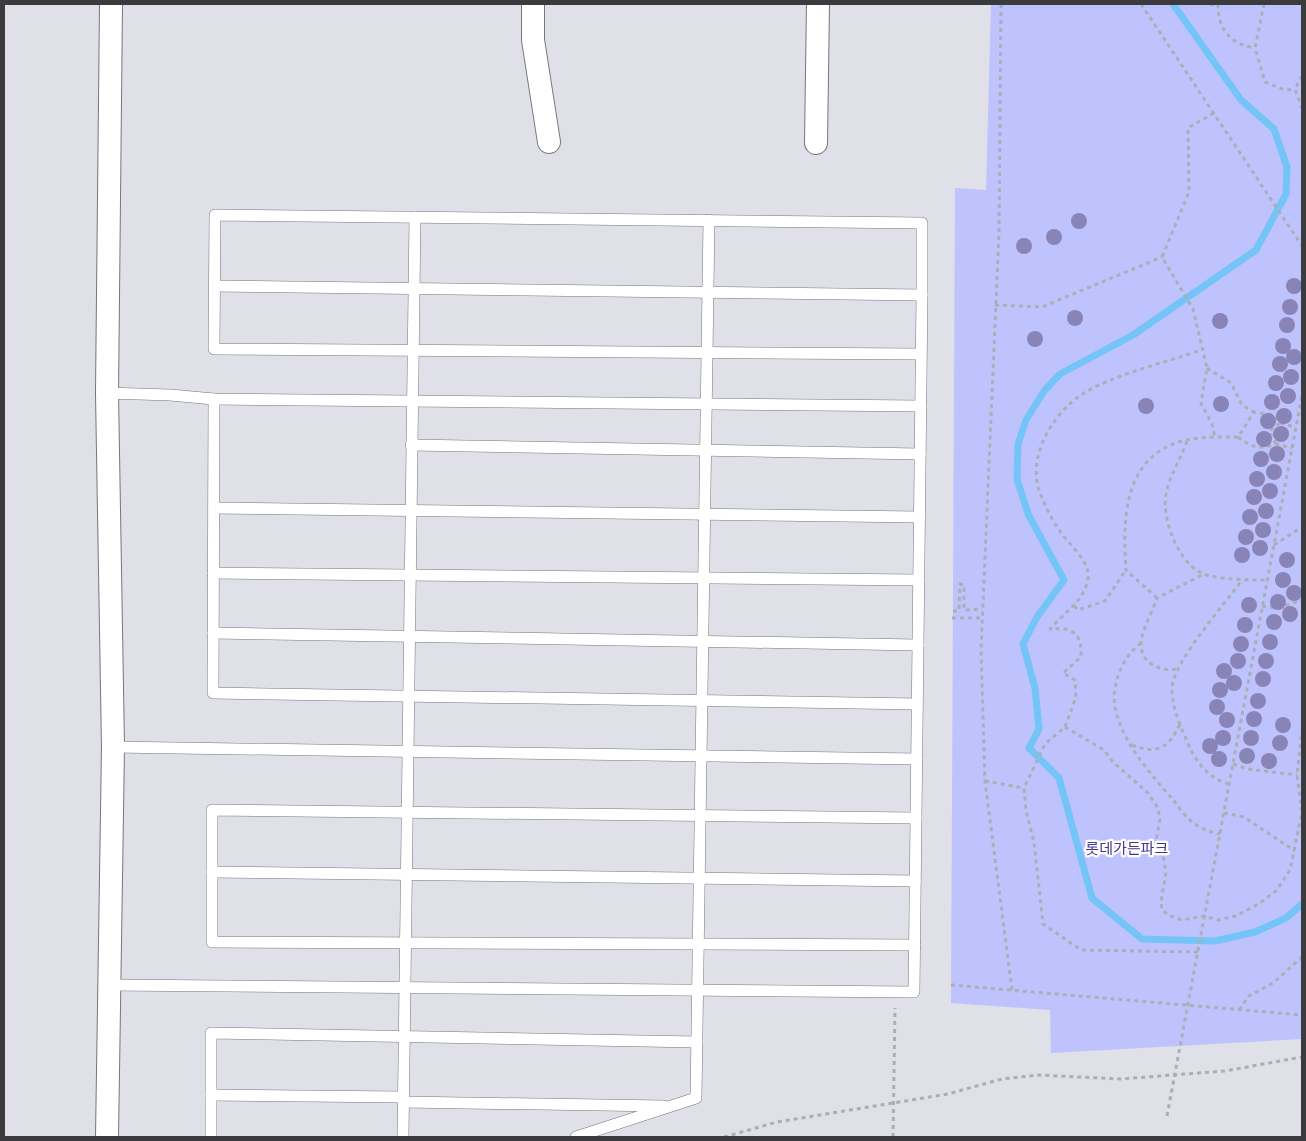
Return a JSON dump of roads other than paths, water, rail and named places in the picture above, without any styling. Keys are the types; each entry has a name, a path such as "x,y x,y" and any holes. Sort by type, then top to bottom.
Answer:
{"street":[{"path":"107,1137 113,747 107,393 111,4"},
{"path":"533,4 533,40 549,142"},
{"path":"816,143 818,4"}],"lane":[{"path":"110,984 914,992 921,406 922,223 215,215 214,349 921,354"},
{"path":"403,1137 414,217"},
{"path":"576,1137 696,1098 709,220"},
{"path":"215,286 922,295"},
{"path":"107,393 170,395 214,399 921,406"},
{"path":"214,399 213,693 917,704"},
{"path":"412,446 920,454"},
{"path":"214,508 919,517"},
{"path":"213,573 918,580"},
{"path":"213,633 918,644"},
{"path":"113,747 917,760"},
{"path":"914,945 212,942 212,810 916,818"},
{"path":"212,872 915,881"},
{"path":"211,1137 211,1033 697,1042"},
{"path":"211,1095 673,1106"}],"waterway":[{"path":"1173,4 1241,100 1274,129 1287,167 1286,194 1256,250 1133,335 1060,374 1044,391 1026,420 1018,444 1017,479 1028,514 1064,580 1037,617 1023,644 1035,688 1039,729 1029,748 1059,778 1092,898 1142,939 1215,941 1255,932 1286,918 1302,904"}],"park label":[{"name":"롯데가든파크","path":"1127,849"}]}
